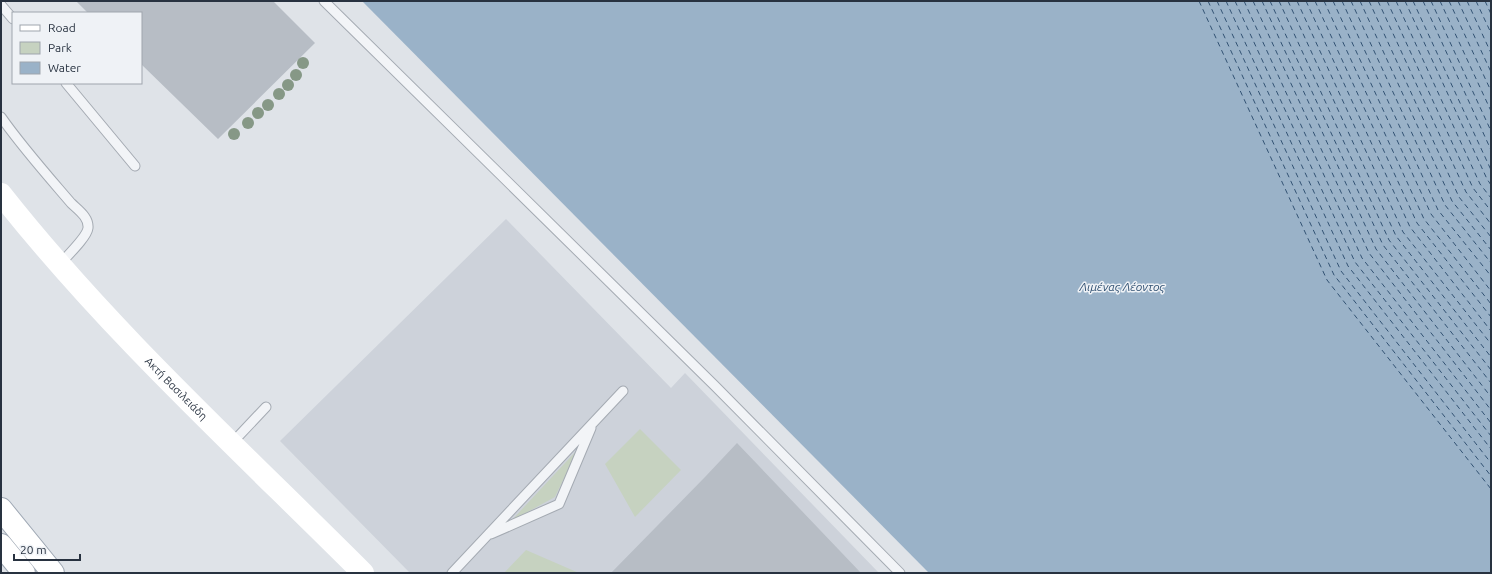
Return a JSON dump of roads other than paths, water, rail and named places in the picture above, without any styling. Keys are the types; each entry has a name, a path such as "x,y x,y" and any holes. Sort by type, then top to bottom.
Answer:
{"street":[{"name":"Ακτή Βασιλειάδη","path":"1,194 60,264 164,377 363,573"},
{"path":"1,509 53,573"},
{"path":"1,545 24,573"}],"lane":[{"path":"324,1 715,386 900,573"},
{"path":"1,5 12,18"},
{"path":"67,84 135,166"},
{"path":"1,117 19,142 73,205 83,214 88,226 87,233 60,264"},
{"path":"454,572 624,391"},
{"path":"232,443 266,407"},
{"path":"486,537 560,504 594,422"}],"water":[{"name":"Λιμένας Λέοντος","path":"362,1 1491,1 1491,573 929,573"}]}
